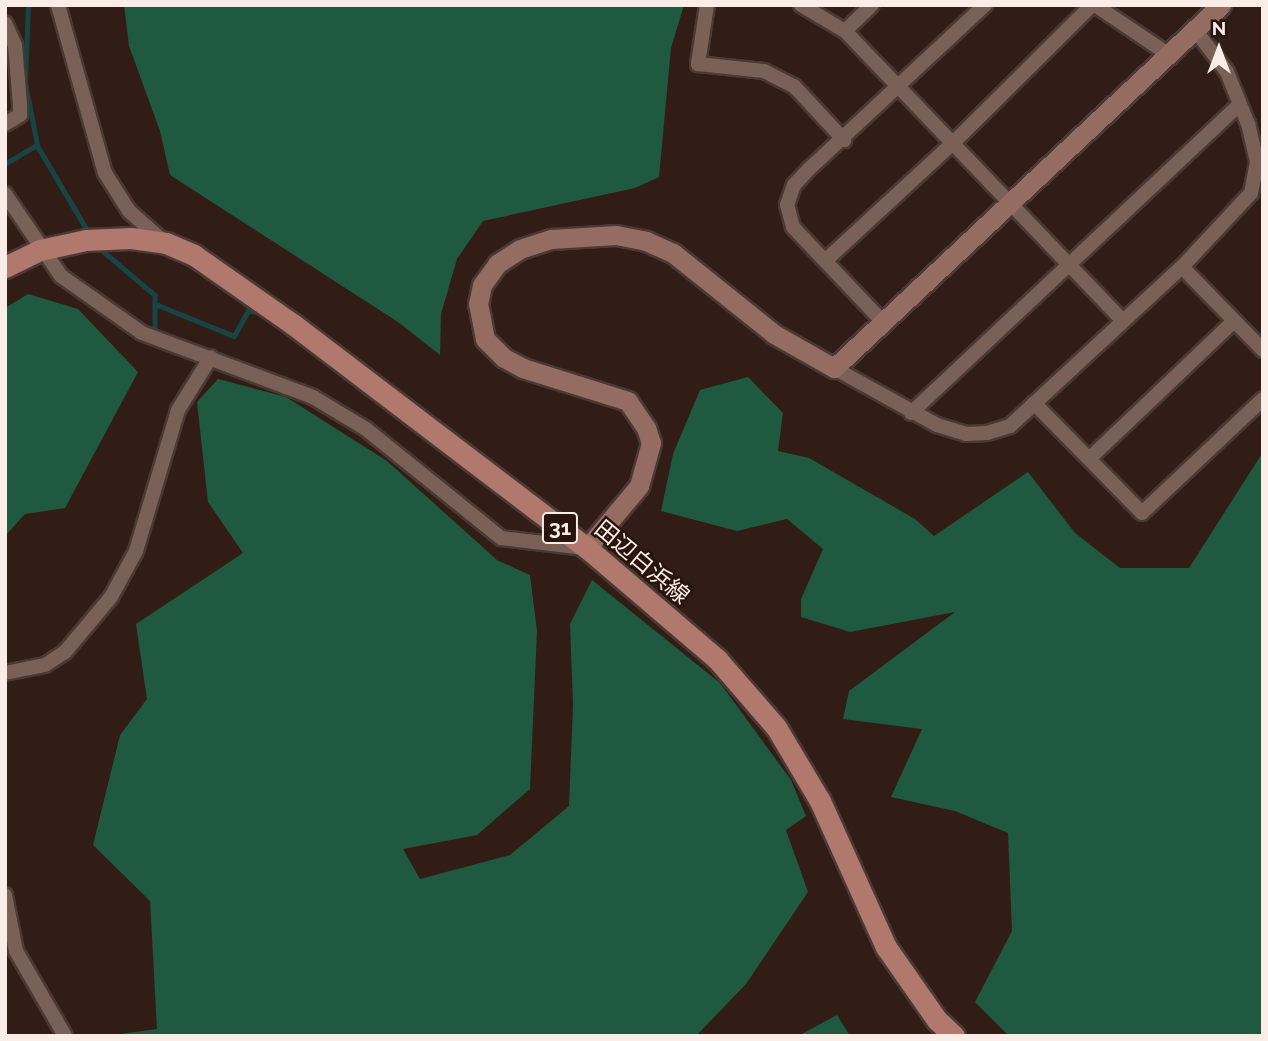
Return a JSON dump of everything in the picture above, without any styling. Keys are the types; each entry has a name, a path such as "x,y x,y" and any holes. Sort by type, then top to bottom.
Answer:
{"main road":[{"name":"田辺白浜線","path":"5,267 40,250 86,240 131,238 166,243 204,261 294,325 587,548 717,659 776,727 820,801 886,947 937,1020 954,1036"}],"street":[{"path":"58,5 105,173 128,211 166,243"},
{"path":"707,5 698,64 764,71 794,86 844,140"},
{"path":"801,5 845,31 1121,319"},
{"path":"845,31 872,5"},
{"path":"883,323 793,227 787,205 794,185 985,5"},
{"path":"825,261 952,144 1094,5 1168,54"},
{"path":"834,368 1221,5"},
{"path":"5,23 15,45 20,115 5,124"},
{"path":"5,194 40,250 61,276 142,333 285,384 366,429 501,538 587,548 639,485 648,463 648,436 628,401 523,368 503,358 485,339 478,304 482,285 497,264 520,249 551,239 615,234 646,241 673,253 774,334 911,413 955,432 988,433 1010,426 1121,319 1181,267 1251,193 1256,162 1240,104 1227,72 1196,31"},
{"path":"911,413 1240,104"},
{"path":"1181,267 1263,350"},
{"path":"1089,458 1234,321"},
{"path":"5,673 45,665 65,652 111,597 136,551 178,410 211,357"},
{"path":"1034,403 1142,513 1263,400"},
{"path":"5,895 16,951 65,1036"}],"green space":[{"path":"124,5 684,5 671,48 659,177 635,188 483,221 457,259 441,314 440,355 398,322 170,175 160,131 129,46"},
{"path":"28,294 78,309 138,372 65,508 25,514 5,536 5,308"},
{"path":"748,377 783,413 778,451 809,458 915,519 934,536 1028,472 1075,533 1120,568 1189,568 1263,452 1263,1036 1009,1036 975,1002 1012,931 1008,833 955,811 891,797 922,729 843,719 849,691 955,612 850,632 801,617 801,599 823,549 787,519 737,531 661,511 673,454 700,390"},
{"path":"218,379 286,397 387,461 497,560 530,575 537,631 530,789 477,835 403,849 420,879 510,855 569,806 573,705 570,624 592,580 720,683 791,780 806,816 786,830 808,892 746,984 696,1036 106,1036 157,1029 150,901 93,845 120,735 147,699 136,624 243,553 208,502 197,402"},
{"path":"837,1015 850,1036 798,1036"}],"waterway":[{"path":"5,164 37,145 25,83 28,5"},
{"path":"37,145 89,233"},
{"path":"97,246 155,295 155,333"},
{"path":"158,305 234,336 248,311 259,312"}]}
